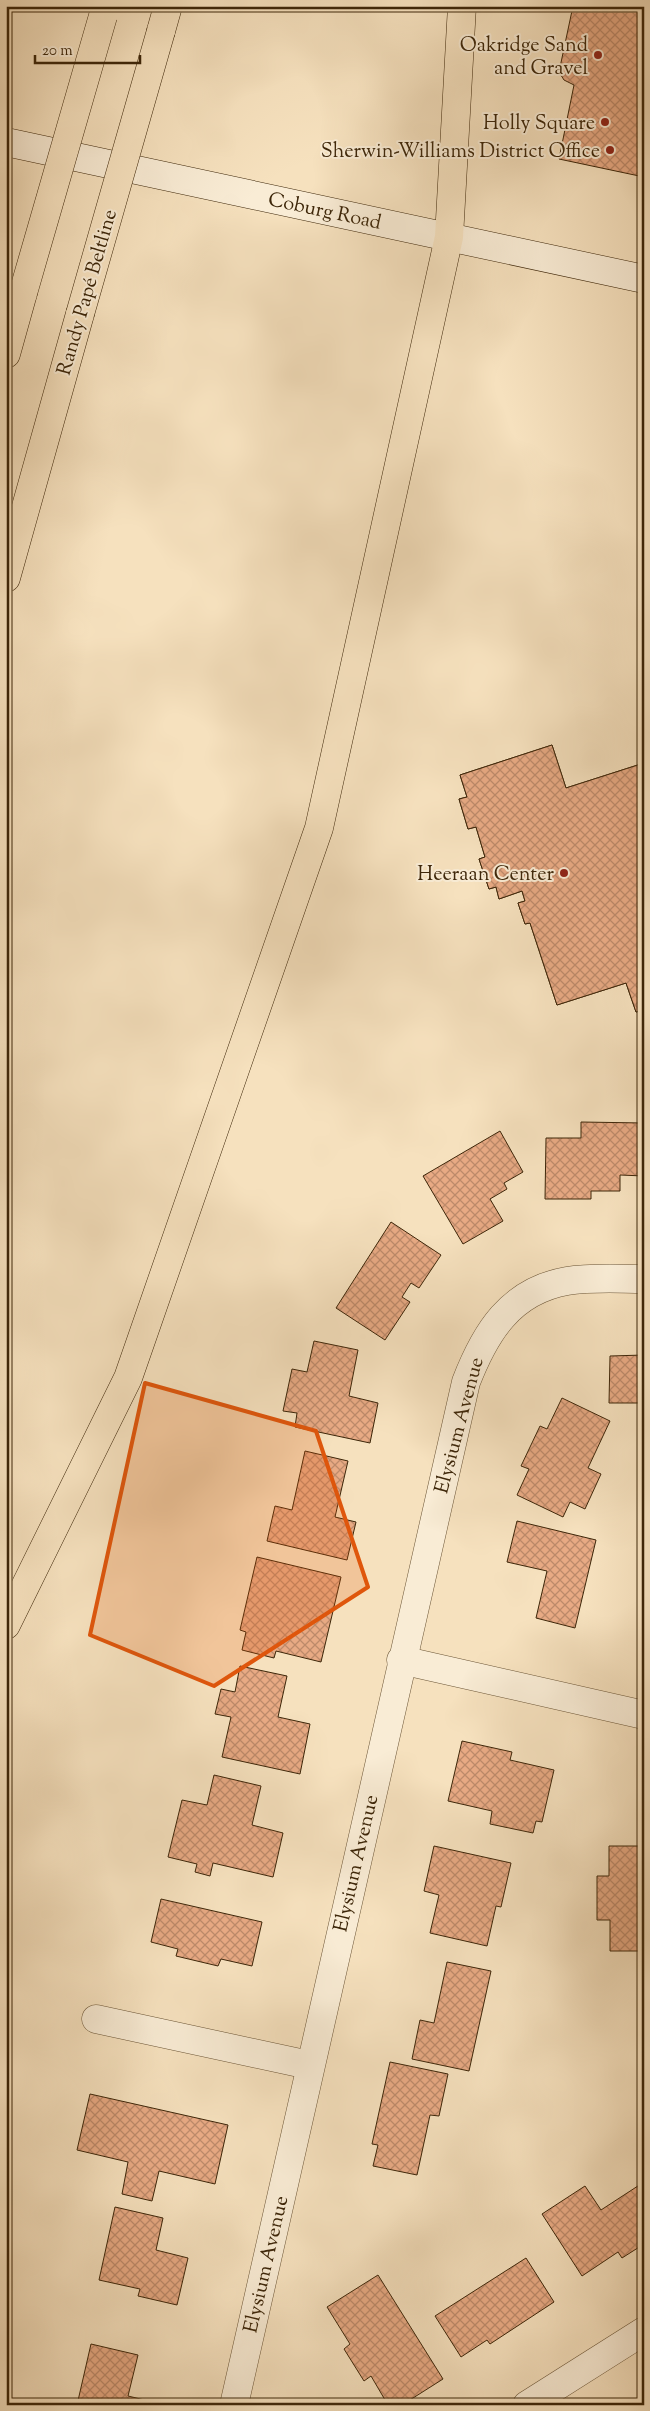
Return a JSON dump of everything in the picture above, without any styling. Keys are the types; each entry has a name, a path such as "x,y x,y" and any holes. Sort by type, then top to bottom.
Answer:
{"highway":[{"path":"6,1625 128,1378 319,828 449,237 462,6"},
{"path":"6,354 104,11"},
{"name":"Randy Papé Beltline","path":"6,578 164,18"}],"street":[{"name":"Coburg Road","path":"6,142 644,279"},
{"name":"Elysium Avenue","path":"234,2405 309,2065 466,1382 479,1349 496,1322 518,1302 541,1288 567,1281 644,1279"},
{"path":"402,1660 644,1715"},
{"path":"96,2019 309,2065"},
{"path":"527,2405 644,2331"}],"highlighted area":[{"path":"145,1383 316,1431 368,1587 214,1686 90,1635"}],"building":[{"name":"Holly Square","path":"573,6 644,6 644,177 559,159 574,85 564,80 559,72"},
{"name":"Heeraan Center","path":"552,745 566,788 644,763 644,778 636,780 644,804 644,1010 636,1012 626,983 557,1005 530,923 525,924 518,903 525,901 522,891 499,899 496,887 489,889 479,859 485,857 476,827 468,829 459,799 467,797 460,775"},
{"name":"Heeraan Center","path":"552,745 566,788 644,763 644,1010 636,1012 626,983 557,1005 530,923 525,924 518,903 525,901 522,891 499,899 496,887 489,889 479,859 485,857 476,827 468,829 459,799 467,797 460,775"},
{"path":"581,1122 644,1123 644,1176 620,1175 620,1191 591,1191 591,1199 545,1199 546,1138 581,1138"},
{"path":"500,1131 523,1172 504,1183 507,1189 490,1199 503,1221 463,1244 423,1176"},
{"path":"391,1222 441,1255 419,1288 411,1283 402,1297 410,1302 385,1340 336,1308"},
{"path":"314,1341 358,1350 349,1396 378,1403 370,1443 295,1427 297,1413 283,1411 292,1369 307,1372"},
{"path":"644,1355 644,1403 609,1403 610,1356"},
{"path":"562,1398 610,1421 588,1468 601,1474 585,1509 570,1502 563,1517 517,1495 529,1469 521,1466 540,1426 547,1429"},
{"path":"305,1451 348,1461 335,1517 356,1522 347,1560 267,1541 275,1506 292,1510"},
{"path":"517,1521 596,1540 575,1628 536,1618 547,1571 507,1562"},
{"path":"257,1557 341,1577 321,1662 276,1651 274,1658 242,1650 246,1632 240,1630"},
{"path":"644,1575 644,1594 639,1593"},
{"path":"240,1666 287,1676 278,1717 310,1724 300,1774 222,1757 231,1717 215,1714 221,1689 235,1692"},
{"path":"462,1741 512,1752 510,1760 554,1770 542,1822 536,1821 533,1833 490,1824 492,1811 448,1801"},
{"path":"214,1775 261,1786 252,1825 283,1833 273,1877 213,1863 210,1876 195,1872 197,1864 168,1857 182,1800 207,1805"},
{"path":"434,1846 511,1863 501,1907 496,1906 487,1946 430,1933 439,1895 424,1891"},
{"path":"609,1846 644,1846 644,1951 610,1951 610,1920 597,1920 597,1876 609,1876"},
{"path":"161,1899 262,1922 252,1966 221,1959 218,1966 176,1956 178,1949 151,1942"},
{"path":"447,1962 491,1971 469,2071 412,2059 420,2020 434,2023"},
{"path":"390,2062 448,2074 439,2116 430,2115 417,2175 373,2166 378,2145 372,2144"},
{"path":"90,2094 228,2125 215,2184 159,2171 152,2201 122,2194 128,2162 77,2150"},
{"path":"644,2182 644,2244 622,2258 618,2252 582,2276 542,2214 585,2186 601,2210"},
{"path":"115,2207 163,2218 156,2250 188,2258 177,2305 138,2296 140,2289 99,2280"},
{"path":"526,2258 554,2302 490,2344 487,2340 461,2357 435,2316"},
{"path":"378,2275 443,2379 402,2405 388,2405 371,2376 364,2381 344,2349 350,2344 327,2307"},
{"path":"91,2344 138,2355 128,2396 157,2403 156,2405 77,2405"}],"place":[{"name":"Oakridge Sand and Gravel","path":"598,55"},
{"name":"Holly Square","path":"605,122"},
{"name":"Sherwin-Williams District Office","path":"610,150"},
{"name":"Heeraan Center","path":"564,873"}]}
